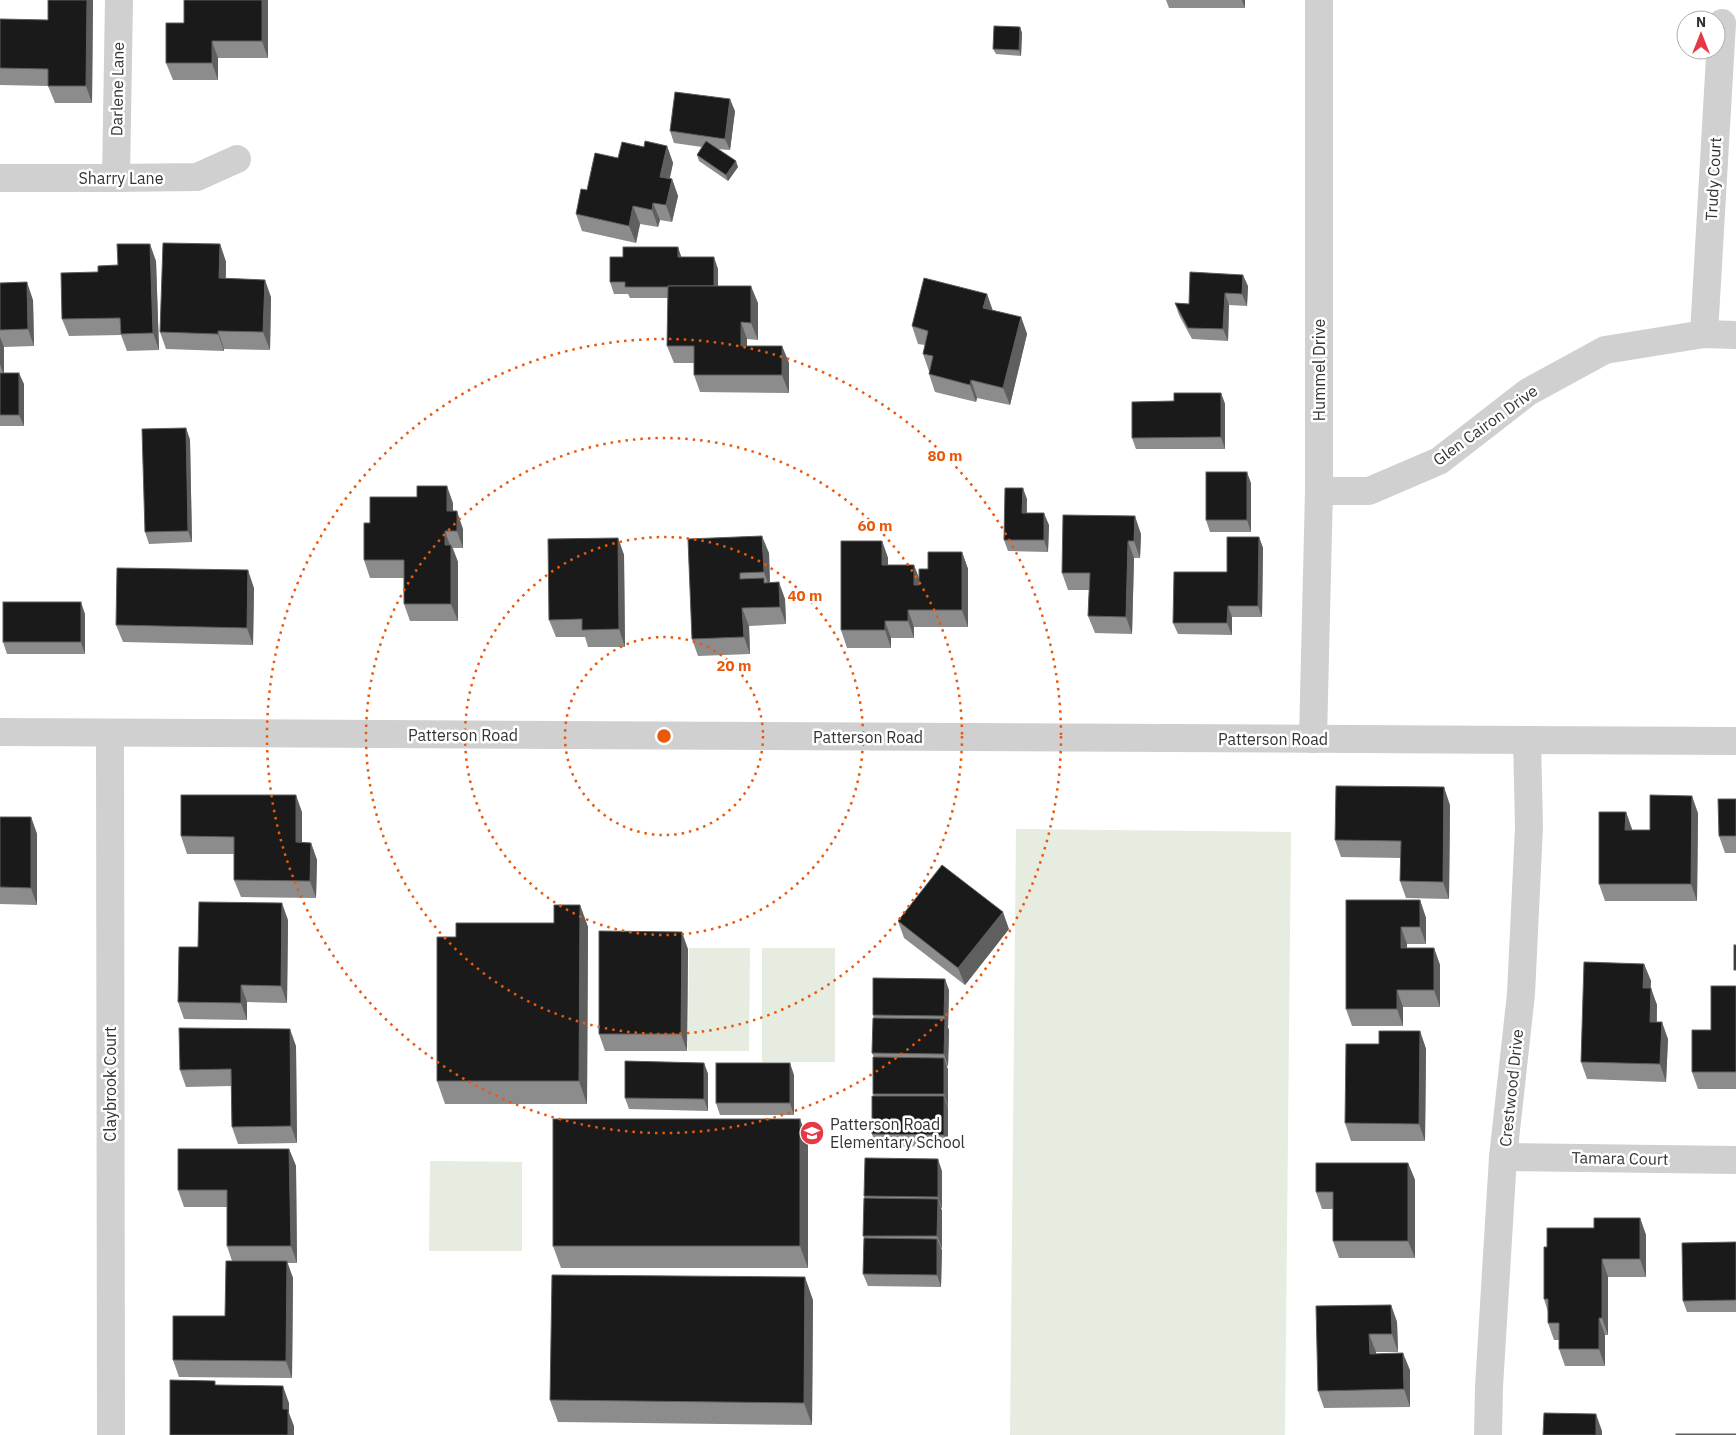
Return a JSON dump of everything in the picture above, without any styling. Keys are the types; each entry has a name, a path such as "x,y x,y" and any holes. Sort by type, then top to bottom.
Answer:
{"street":[{"name":"Darlene Lane","path":"116,178 118,0"},
{"name":"Hummel Drive","path":"1313,739 1319,491 1319,0"},
{"name":"Trudy Court","path":"1704,334 1720,60"},
{"name":"Sharry Lane","path":"0,178 197,177 238,159"},
{"name":"Glen Cairon Drive","path":"1319,491 1369,491 1439,462 1528,392 1605,350 1704,334 1736,335"},
{"name":"Patterson Road","path":"0,732 1736,741"},
{"name":"Claybrook Court","path":"110,733 111,1435"},
{"name":"Crestwood Drive","path":"1488,1435 1489,1377 1503,1157 1521,994 1529,827 1527,740"},
{"name":"Tamara Court","path":"1503,1157 1736,1160"}],"shaded area":[{"path":"1016,829 1291,832 1285,1435 1010,1435"},
{"path":"689,948 750,948 749,1051 688,1051"},
{"path":"762,948 835,948 835,1062 762,1062"},
{"path":"430,1161 522,1162 522,1251 429,1251"}],"building":[{"path":"48,0 87,0 86,86 48,86 48,69 0,68 0,19 48,20"},
{"path":"184,0 262,0 262,41 212,41 212,63 166,63 166,23 184,23"},
{"path":"994,26 1020,27 1019,50 993,49"},
{"path":"675,92 730,99 725,139 670,131"},
{"path":"645,141 667,146 660,177 672,179 666,205 653,203 652,210 633,206 629,226 576,214 581,189 587,190 595,153 618,158 622,142 644,147"},
{"path":"706,141 736,161 726,175 697,155"},
{"path":"163,243 220,244 219,278 265,280 263,332 218,331 218,334 160,332"},
{"path":"117,244 150,244 153,333 121,334 120,318 62,319 61,273 98,272 98,266 118,265"},
{"path":"623,247 678,247 678,257 714,257 714,286 625,287 625,282 610,282 610,257 623,257"},
{"path":"1190,272 1243,275 1242,294 1225,293 1223,329 1188,328 1175,303 1189,304"},
{"path":"924,278 987,294 983,308 1021,317 1003,388 971,380 970,385 929,374 933,356 923,354 928,331 912,326"},
{"path":"27,282 28,329 0,330 0,283"},
{"path":"668,286 751,286 751,323 741,322 741,346 782,346 782,375 694,375 694,346 667,346"},
{"path":"0,373 19,373 19,415 0,415"},
{"path":"1174,393 1221,393 1221,437 1132,438 1132,402 1174,401"},
{"path":"186,428 188,531 145,532 142,429"},
{"path":"1206,472 1247,472 1247,520 1206,520"},
{"path":"417,486 447,486 447,511 457,511 457,531 445,531 445,545 451,545 451,604 404,604 404,560 364,560 364,523 370,523 370,497 417,497"},
{"path":"1005,488 1023,488 1022,513 1044,513 1044,540 1004,540"},
{"path":"1063,515 1135,516 1134,541 1128,541 1126,617 1088,616 1090,573 1062,573"},
{"path":"762,536 764,572 740,573 740,579 764,578 764,583 779,582 780,607 742,608 744,637 692,639 688,539"},
{"path":"1227,537 1259,537 1258,606 1228,606 1227,623 1173,623 1174,572 1227,572"},
{"path":"618,538 619,629 582,630 582,619 549,620 548,539"},
{"path":"841,541 882,541 882,565 914,565 914,585 919,585 919,569 928,569 928,552 962,552 962,610 908,610 908,621 885,621 885,630 841,630"},
{"path":"117,568 248,570 247,628 116,625"},
{"path":"3,602 81,602 81,642 3,642"},
{"path":"1336,786 1444,787 1443,882 1400,881 1401,841 1335,840"},
{"path":"181,795 296,795 296,842 311,843 310,881 234,880 234,837 181,836"},
{"path":"1650,795 1692,796 1691,884 1599,884 1599,812 1626,812 1625,830 1650,830"},
{"path":"1718,799 1736,799 1736,836 1719,836"},
{"path":"0,817 31,817 31,888 0,887"},
{"path":"942,865 1003,912 958,968 898,921"},
{"path":"1346,900 1420,900 1420,927 1401,927 1401,948 1434,948 1434,990 1397,990 1397,1009 1346,1009"},
{"path":"199,902 282,903 281,986 241,985 241,1003 178,1002 179,947 198,947"},
{"path":"554,905 580,905 579,1081 437,1081 437,937 456,937 456,923 554,923"},
{"path":"599,931 682,932 681,1034 599,1034"},
{"path":"1734,945 1736,945 1736,970 1734,970"},
{"path":"1584,962 1644,964 1643,988 1651,988 1650,1022 1662,1022 1660,1064 1581,1062"},
{"path":"873,978 945,979 944,1016 873,1015"},
{"path":"1711,986 1736,986 1736,1072 1692,1072 1692,1030 1711,1030"},
{"path":"873,1018 945,1019 944,1054 872,1053"},
{"path":"179,1028 290,1029 291,1126 232,1127 231,1069 180,1070"},
{"path":"1379,1031 1420,1031 1419,1124 1345,1123 1346,1044 1379,1044"},
{"path":"873,1057 944,1058 944,1094 873,1094"},
{"path":"625,1061 704,1063 704,1099 625,1098"},
{"path":"716,1063 790,1063 790,1103 716,1103"},
{"path":"872,1096 944,1096 944,1135 872,1134"},
{"path":"553,1119 800,1119 800,1246 553,1246"},
{"path":"178,1149 289,1149 291,1246 227,1246 227,1190 178,1190"},
{"path":"865,1158 938,1159 938,1197 864,1196"},
{"path":"1316,1163 1408,1163 1408,1241 1333,1241 1333,1192 1316,1192"},
{"path":"864,1198 938,1199 937,1236 863,1236"},
{"path":"1594,1218 1640,1218 1640,1259 1602,1259 1602,1318 1599,1318 1599,1349 1559,1349 1559,1323 1548,1323 1548,1299 1544,1299 1544,1247 1547,1247 1547,1228 1594,1228"},
{"path":"864,1238 937,1239 937,1275 863,1274"},
{"path":"1736,1242 1736,1300 1683,1301 1682,1243"},
{"path":"226,1261 287,1261 286,1361 173,1360 173,1316 225,1316"},
{"path":"552,1275 805,1277 804,1403 550,1400"},
{"path":"1391,1305 1392,1334 1369,1334 1370,1354 1403,1353 1404,1389 1318,1391 1316,1306"},
{"path":"170,1380 215,1381 215,1385 283,1386 283,1409 288,1409 288,1435 170,1435"},
{"path":"1544,1413 1596,1414 1596,1435 1543,1435"},
{"path":"1736,1434 1736,1435 1676,1435"}],"place":[{"name":"Patterson Road Elementary School","path":"812,1133"}]}
